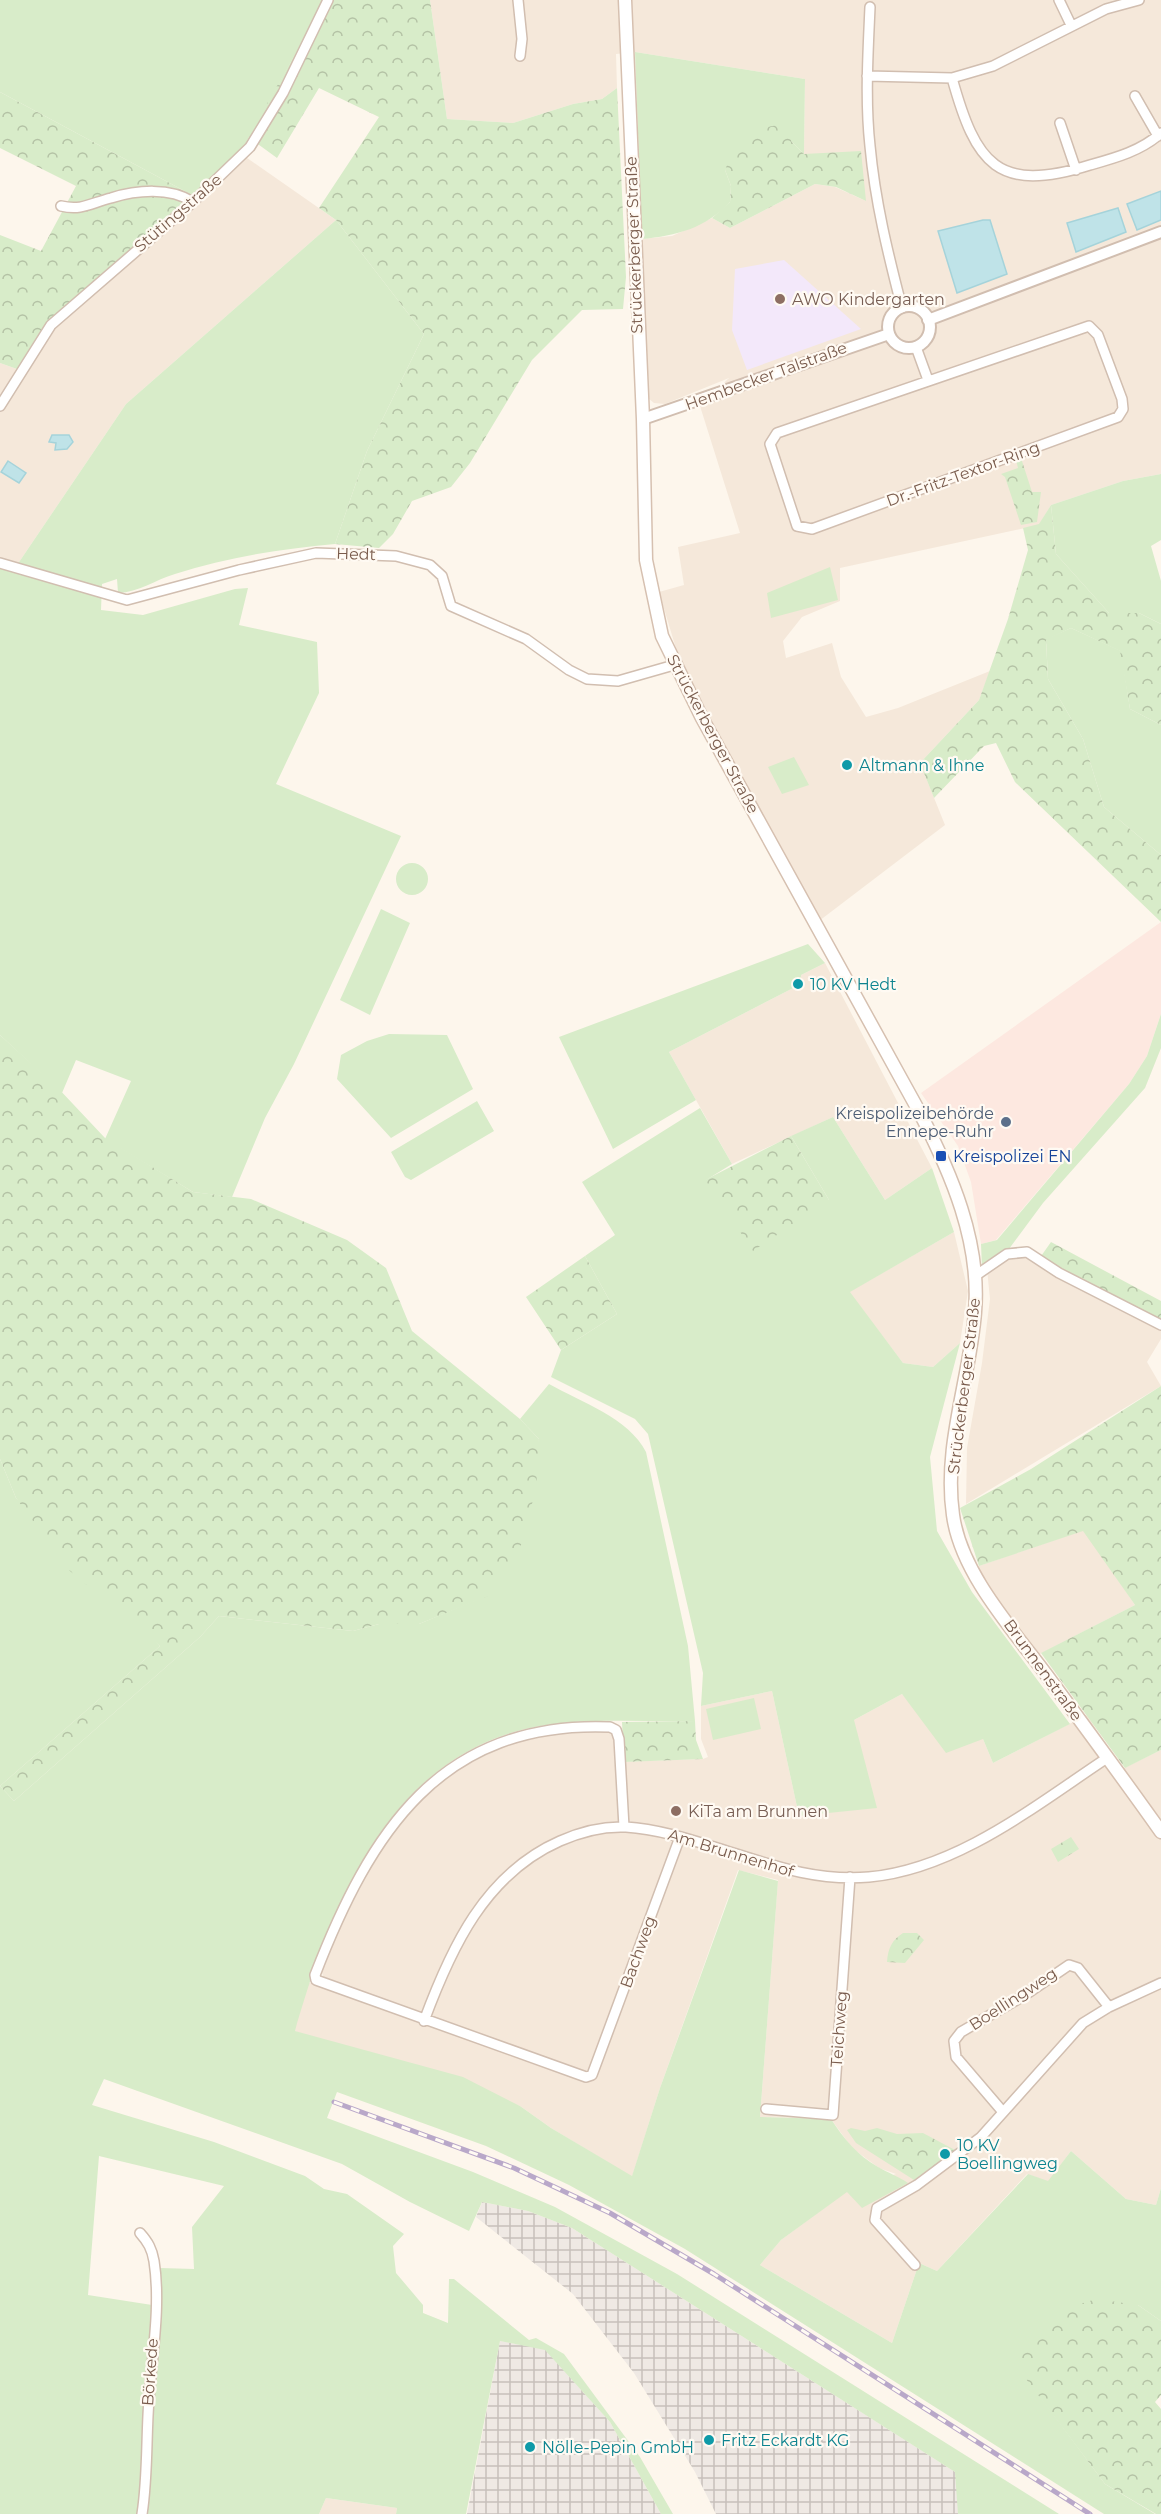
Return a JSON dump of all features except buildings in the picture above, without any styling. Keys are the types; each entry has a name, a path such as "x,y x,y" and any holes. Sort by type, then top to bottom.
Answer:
{"main road":[{"name":"Strückerberger Straße","path":"625,0 643,419 646,560 662,636 674,665 936,1143 964,1218 975,1276 976,1311 955,1430 952,1496"},
{"name":"Brunnenstraße","path":"952,1496 953,1515 965,1558 997,1608 1161,1832"}],"street":[{"name":"Stütingstraße","path":"0,406 51,325 193,202 256,139 283,93 328,0"},
{"path":"518,0 522,39 520,56"},
{"path":"1059,0 1071,25"},
{"path":"867,76 912,79 952,78 993,66 1106,9 1139,0"},
{"path":"870,8 867,76 869,143 875,192 902,308"},
{"path":"952,78 971,139 983,154 1005,170 1021,176 1039,177 1076,170 1141,147 1160,134 1135,96"},
{"path":"1060,123 1076,170"},
{"path":"61,206 75,209 111,198 150,191 184,196 193,202"},
{"path":"928,320 1161,232"},
{"path":"902,308 919,309 928,320 928,334 916,347 910,348 897,344 889,334 890,320 902,308"},
{"name":"Dr.-Fritz-Textor-Ring","path":"1089,326 1098,335 1122,399 1123,409 1113,419 812,529 797,526 770,444 774,435 928,380 1089,326"},
{"name":"Hembecker Talstraße","path":"643,419 889,334"},
{"path":"916,347 928,380"},
{"name":"Hedt","path":"0,562 128,600 249,567 316,553 396,556 430,565 441,576 451,606 526,639 569,670 587,679 618,681 674,665"},
{"name":"Strückerberger Straße","path":"975,1276 1007,1254 1027,1252 1059,1273 1161,1325"},
{"path":"424,2020 321,1983 316,1980 315,1975 345,1901 368,1859 404,1809 426,1787 476,1753 505,1741 565,1727 610,1727 616,1730 620,1739 624,1827"},
{"name":"Am Brunnenhof","path":"424,2020 458,1943 477,1911 502,1880 536,1853 570,1836 587,1831 624,1827 655,1830 804,1874 850,1877 893,1872 939,1859 1019,1816 1107,1758"},
{"name":"Bachweg","path":"424,2020 586,2077 592,2075 680,1837"},
{"name":"Teichweg","path":"766,2109 833,2115 850,1877"},
{"name":"Boellingweg","path":"1003,2112 956,2057 954,2041 961,2032 1025,1995 1069,1965 1078,1968 1109,2007"},
{"path":"915,2265 875,2220 875,2211 981,2137 1083,2023 1109,2007 1161,1983"},
{"name":"Börkede","path":"140,2233 149,2243 154,2261 156,2295 146,2439 146,2488 142,2514"}],"shaded area":[{"path":"430,0 1161,0 1161,474 1123,481 1051,505 1039,525 840,568 840,601 802,617 783,641 786,658 832,643 841,677 866,717 898,708 990,671 979,700 920,763 945,825 819,921 681,665 659,592 684,585 678,547 740,533 700,406 729,378 665,404 654,403 648,398 642,239 672,236 712,218 730,228 815,184 835,187 866,201 804,154 805,79 635,52 616,54 617,88 602,99 573,104 513,123 447,119"},
{"path":"240,153 336,220 126,404 13,571 0,567 0,363 17,369 42,329 61,310"},
{"name":"AWO Kindergarten","path":"784,260 861,329 747,370 732,330 735,269"},
{"name":"Kreispolizeibehörde Ennepe-Ruhr","path":"1161,922 1161,1014 1147,1056 1129,1084 996,1240 981,1244 971,1182 958,1146 921,1093"},
{"path":"825,963 932,1168 885,1200 833,1117 732,1164 669,1052 801,984 801,975"},
{"path":"954,1232 968,1291 960,1343 933,1367 903,1363 849,1292"},
{"path":"1024,1255 1080,1289 1161,1331 1161,1339 1147,1362 1161,1386 966,1504 967,1448 982,1363 990,1299 987,1269 1011,1256"},
{"path":"1084,1530 1135,1605 1034,1657 973,1568"},
{"path":"772,1691 799,1816 854,1720 902,1694 925,1721 983,1739 993,1763 1087,1715 1122,1769 1161,1750 1161,2188 1156,2205 1126,2199 1071,2151 1048,2182 1027,2174 937,2271 919,2263 892,2343 760,2265 781,2240 847,2191 896,2174 879,2168 852,2148 831,2119 760,2117 778,1880 738,1870 660,2088 632,2177 551,2128 520,2106 294,2031 308,1983 326,1982 321,1971 334,1939 358,1887 389,1836 429,1791 453,1772 506,1745 565,1732 607,1731 613,1734 617,1742 617,1762 703,1759 708,1757 701,1739 701,1706"},
{"path":"482,2202 528,2211 572,2228 1021,2514 716,2514 695,2472 634,2373 573,2294 476,2217"},
{"path":"500,2341 545,2349 610,2422 661,2514 467,2514"},
{"path":"326,2498 397,2508 396,2514 319,2514"}],"green space":[{"path":"0,0 322,0 311,26 240,153 192,195 0,92"},
{"path":"322,0 430,0 447,119 513,123 573,104 602,99 617,88 626,277 623,309 582,310 532,360 470,463 451,487 412,501 393,534 379,548 335,544 367,451 424,334 336,220 319,208 379,117 319,88 277,158 248,137 311,26"},
{"path":"635,52 805,79 804,154 791,141 791,123 725,170 731,186 730,202 721,211 690,229 667,236 642,239"},
{"path":"0,92 192,195 61,310 42,329 17,369 0,363 0,235 41,251 76,186 0,148"},
{"path":"791,122 791,141 804,154 861,151 866,201 836,187 815,184 730,228 712,218 730,202 731,186 725,170 737,141 763,128"},
{"path":"336,220 424,334 367,451 335,544 234,558 175,574 126,592 118,593 117,579 102,584 101,610 143,615 235,589 248,588 239,625 317,642 319,693 276,784 401,836 294,1064 265,1118 232,1197 193,1192 105,1139 131,1081 76,1060 62,1093 0,1035 0,567 13,571 126,404"},
{"path":"1021,458 1032,492 1041,492 1037,522 1021,525 1005,477 1001,474 1018,468 1016,460"},
{"path":"1161,474 1161,540 1151,546 1161,581 1161,624 1139,613 1109,613 1056,554 1051,505 1123,481"},
{"path":"1051,505 1056,554 1109,613 1139,613 1161,624 1161,725 1130,709 1120,651 1071,628 1046,640 1048,679 1083,739 1104,807 1161,855 1161,922 1015,782 996,743 984,746 934,798 920,763 979,700 1008,619 1028,550 1023,528 1039,524"},
{"path":"830,567 838,600 771,618 767,593"},
{"path":"1071,628 1121,651 1130,709 1161,725 1161,855 1104,807 1083,739 1048,679 1046,639"},
{"path":"794,757 809,785 782,794 768,767"},
{"path":"412,863 424,867 428,879 424,891 412,895 400,891 396,879 400,867"},
{"path":"381,909 410,923 370,1015 340,1000"},
{"path":"808,944 825,963 801,975 801,984 669,1052 696,1100 613,1149 559,1037"},
{"path":"1161,1014 1161,1048 1145,1088 1043,1203 1006,1253 982,1268 981,1244 997,1240 1129,1084 1147,1056"},
{"path":"389,1034 447,1035 473,1089 391,1138 337,1079 341,1055 367,1041"},
{"path":"0,1035 57,1087 105,1138 193,1192 251,1199 347,1240 386,1268 412,1331 520,1419 539,1439 536,1489 521,1545 488,1596 419,1624 379,1624 353,1631 219,1616 200,1637 14,1801 0,1786 160,1646 70,1571 16,1498 0,1459"},
{"path":"477,1101 494,1131 411,1180 405,1177 391,1152"},
{"path":"700,1108 732,1164 706,1180 829,1200 791,1136 833,1117 885,1200 932,1168 954,1232 850,1292 903,1363 933,1367 960,1343 930,1457 937,1531 972,1592 1070,1724 993,1763 983,1739 946,1753 902,1694 854,1720 877,1808 799,1816 772,1691 701,1706 703,1673 648,1434 635,1419 551,1377 561,1350 617,1314 585,1256 615,1235 582,1182"},
{"path":"791,1136 829,1200 753,1251 705,1180"},
{"path":"1051,1242 1161,1301 1161,1322 1039,1259"},
{"path":"585,1256 617,1314 561,1350 526,1297"},
{"path":"549,1384 589,1404 628,1430 646,1452 688,1646 695,1721 563,1723 506,1735 457,1758 416,1790 382,1831 354,1877 311,1979 295,2031 463,2077 520,2106 551,2128 632,2176 660,2088 739,1870 778,1881 760,2117 831,2119 857,2152 878,2167 908,2183 862,2208 847,2192 781,2240 760,2265 892,2343 919,2263 937,2271 1028,2174 1048,2181 1071,2151 1126,2199 1156,2205 1161,2188 1161,2321 1138,2305 1021,2371 1105,2484 1155,2514 1104,2514 685,2249 569,2185 486,2146 337,2092 327,2118 473,2172 555,2207 677,2274 1059,2514 958,2514 955,2472 572,2228 528,2211 482,2202 469,2231 410,2202 342,2164 104,2079 92,2105 214,2142 305,2176 324,2189 347,2194 404,2234 393,2246 396,2273 423,2305 423,2313 448,2323 449,2279 454,2279 529,2340 536,2338 564,2354 640,2457 673,2514 661,2514 610,2422 545,2350 500,2341 466,2514 396,2514 397,2508 326,2498 319,2514 0,2514 0,1786 14,1801 200,1637 219,1616 353,1631 379,1624 419,1624 488,1595 539,1439 520,1419","holes":["99,2156 224,2186 192,2227 194,2269 160,2268 153,2275 152,2305 88,2295"]},
{"path":"1161,1386 1161,1750 1125,1768 1041,1653 1135,1605 1083,1531 979,1566 960,1508 1031,1469"},
{"path":"0,1459 16,1498 160,1646 0,1786"},
{"path":"754,1698 761,1729 713,1740 706,1709"},
{"path":"695,1721 696,1740 703,1759 624,1762 622,1722"},
{"path":"1071,1837 1079,1849 1058,1862 1051,1849"},
{"path":"903,1933 917,1933 924,1940 905,1963 887,1962 891,1945"},
{"path":"851,2128 865,2131 877,2128 897,2134 923,2133 955,2150 914,2180 856,2143 847,2130"},
{"path":"1096,2299 1138,2305 1161,2321 1161,2395 1155,2402 1161,2409 1161,2514 1156,2514 1105,2484 1020,2371 1018,2348 1058,2311"}],"water":[{"path":"1161,191 1161,220 1137,230 1127,204"},
{"path":"1118,208 1126,232 1076,252 1067,223"},
{"path":"990,220 1007,274 957,293 938,231"},
{"path":"52,435 69,435 73,442 67,449 55,450 56,443 49,442"},
{"path":"8,461 26,473 19,483 1,472"}],"railway":[{"path":"334,2102 514,2168 610,2213 714,2274 1090,2514"}],"place":[{"name":"AWO Kindergarten","path":"780,299"},
{"name":"Altmann & Ihne","path":"847,765"},
{"name":"10 KV Hedt","path":"798,984"},
{"name":"Kreispolizeibehörde Ennepe-Ruhr","path":"1006,1122"},
{"name":"Kreispolizei EN","path":"941,1156"},
{"name":"KiTa am Brunnen","path":"676,1811"},
{"name":"10 KV Boellingweg","path":"945,2154"},
{"name":"Fritz Eckardt KG","path":"709,2440"},
{"name":"Nölle-Pepin GmbH","path":"530,2447"}]}
